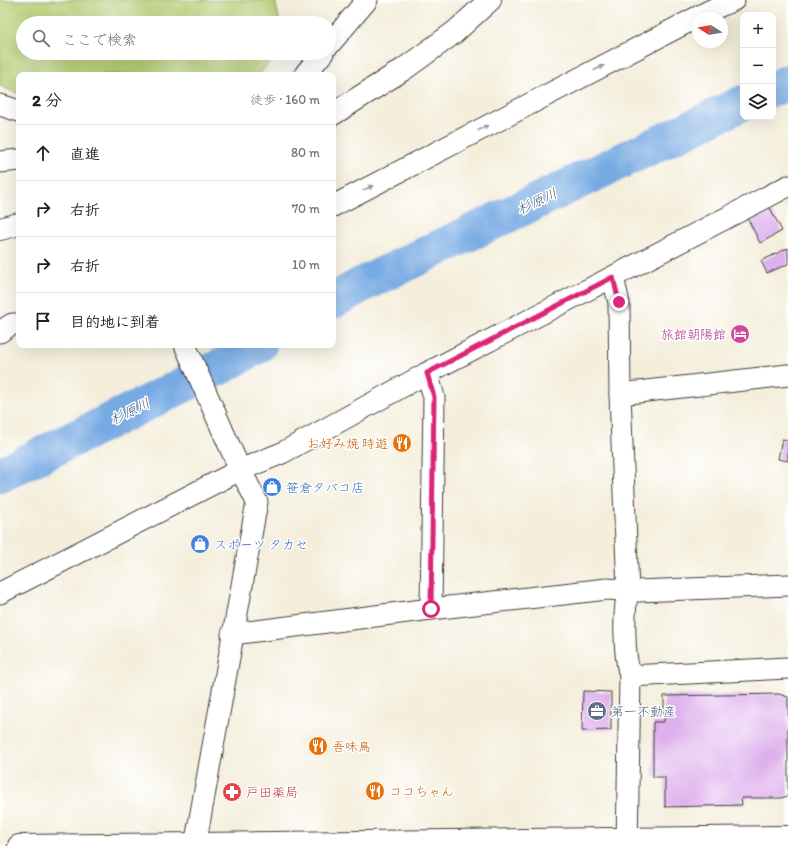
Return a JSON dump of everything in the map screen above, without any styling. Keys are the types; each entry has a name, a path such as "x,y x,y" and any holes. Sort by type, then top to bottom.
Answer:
{"street":[{"path":"336,37 367,0"},
{"path":"336,112 417,59 455,32 490,0"},
{"path":"336,204 709,11 734,0"},
{"path":"307,72 317,60"},
{"path":"0,105 16,110"},
{"path":"0,162 16,160"},
{"path":"0,593 239,466 282,453 427,373 788,186"},
{"path":"0,229 16,225"},
{"path":"613,277 619,302 620,394 628,590 626,602 627,656 630,676 627,842"},
{"path":"0,332 12,324 16,324"},
{"path":"186,348 239,466 257,502 195,845"},
{"path":"427,373 434,397 431,609"},
{"path":"620,394 788,375"},
{"path":"232,634 607,589 628,590 788,585"},
{"path":"630,676 788,668"},
{"path":"19,846 627,842 788,837"}],"green space":[{"path":"0,0 275,0 278,16 16,16 16,60 271,60 261,72 16,72 16,93 0,86"}],"building":[{"path":"768,204 782,231 760,243 746,215"},
{"path":"788,248 788,264 767,273 761,261"},
{"path":"782,439 788,440 788,461 778,459"},
{"name":"第一不動産","path":"583,691 611,692 611,730 582,731"},
{"path":"779,694 788,697 788,796 781,798 741,798 742,805 665,807 665,777 653,777 653,722 664,722 664,696"}],"waterway":[{"path":"295,72 301,66"},
{"name":"杉原川","path":"776,88 788,82"},
{"name":"杉原川","path":"336,299 361,285 740,104"},
{"name":"杉原川","path":"0,475 228,363 254,348"}],"place":[{"name":"旅館朝陽館","path":"740,334"},
{"name":"お好み焼 時遊","path":"402,443"},
{"name":"笹倉タバコ店","path":"272,487"},
{"name":"スポーツ タカセ","path":"200,544"},
{"name":"第一不動産","path":"597,711"},
{"name":"吾味鳥","path":"318,746"},
{"name":"ココちゃん","path":"375,791"},
{"name":"戸田薬局","path":"232,792"}],"route":[{"path":"431,609 434,397 427,373 613,277 619,302"}]}
